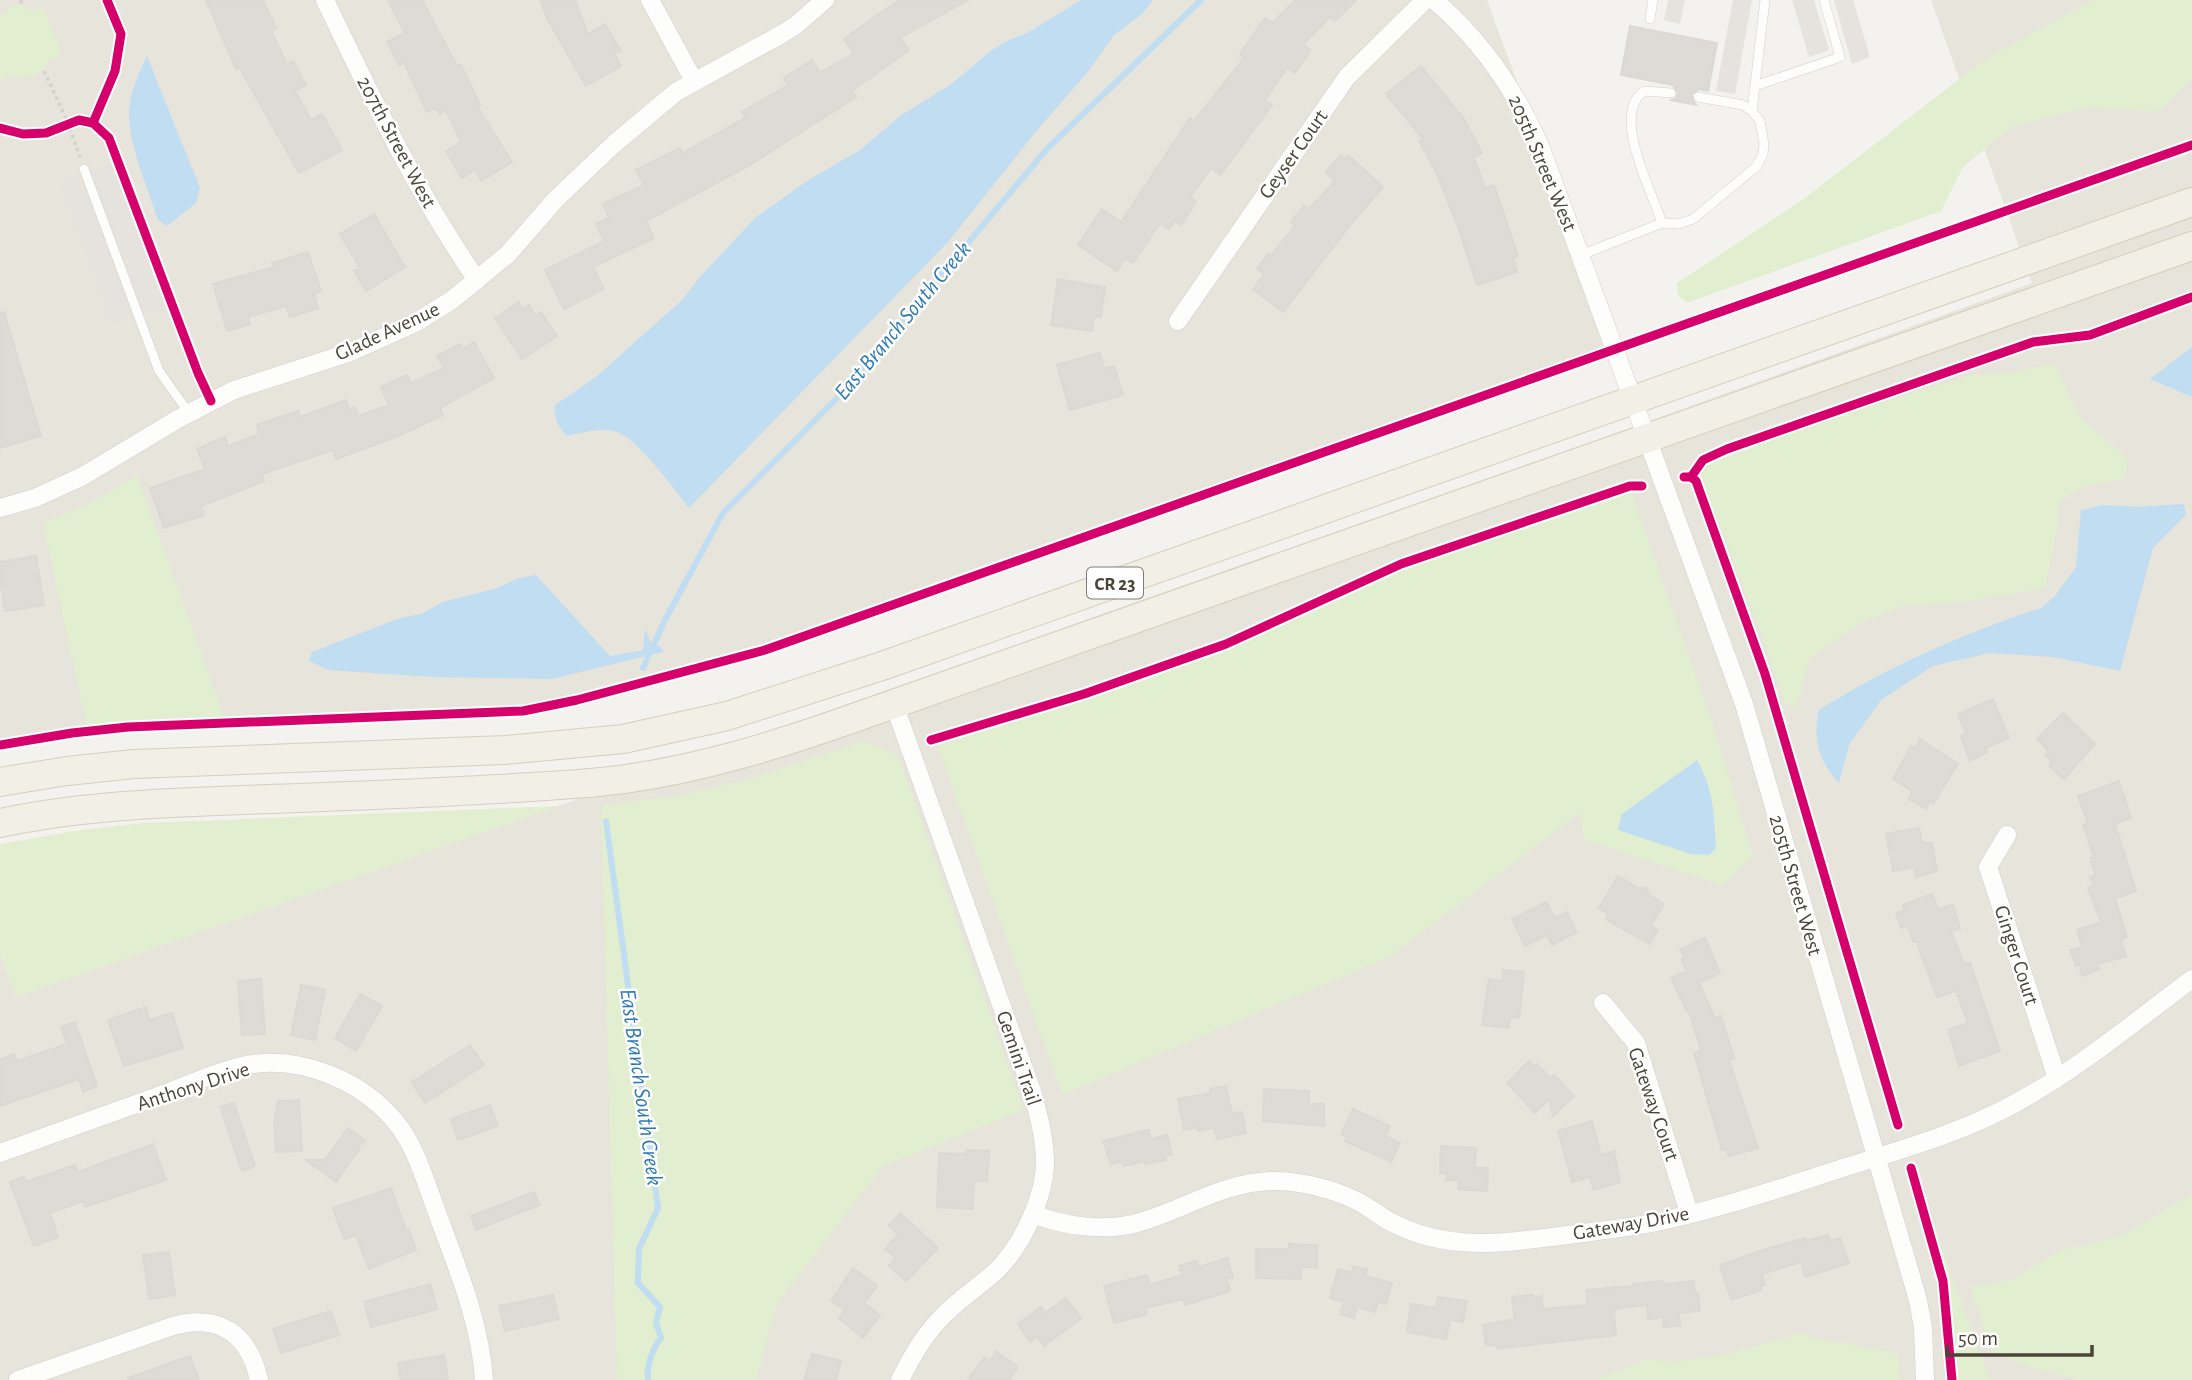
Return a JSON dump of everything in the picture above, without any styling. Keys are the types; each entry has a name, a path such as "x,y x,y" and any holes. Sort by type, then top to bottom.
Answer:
{"main road":[{"name":"CR 23","path":"0,782 134,764 550,747 623,740 679,729 766,705 882,666 2192,202"},
{"name":"CR 23","path":"0,823 93,808 163,803 384,795 627,779 701,765 755,751 2192,246"}],"street":[{"name":"207th Street West","path":"325,0 403,161 454,247 477,280"},
{"path":"650,0 695,81"},
{"name":"Glade Avenue","path":"0,508 28,501 72,482 233,390 348,353 415,323 452,300 508,254 556,199 614,144 676,92 782,34 825,0"},
{"name":"Geyser Court","path":"1178,320 1347,77 1425,0"},
{"name":"205th Street West","path":"1434,0 1488,55 1515,94 1541,148 1744,704 1918,1300 1923,1328 1925,1380"},
{"name":"Gemini Trail","path":"894,704 1038,1110 1045,1161 1033,1213 1006,1260 947,1312 929,1332 917,1348 901,1380"},
{"name":"Ginger Court","path":"2007,835 1988,867 2057,1078"},
{"name":"Gateway Drive","path":"1033,1213 1053,1222 1100,1226 1134,1224 1209,1194 1241,1185 1272,1181 1340,1194 1400,1226 1429,1236 1464,1242 1526,1240 1648,1223 1875,1159 1996,1114 2057,1078 2192,979"},
{"name":"Gateway Court","path":"1603,1003 1636,1043 1689,1213"},
{"name":"Anthony Drive","path":"0,1153 246,1065 295,1065 337,1077 366,1093 381,1106 402,1130 417,1159 472,1308 484,1380"},
{"path":"18,1380 173,1326 200,1321 224,1328 240,1340 252,1358 259,1380"}],"lane":[{"path":"1650,19 1653,0"},
{"path":"1752,111 1765,0"},
{"path":"1755,86 1840,57 1824,0"},
{"path":"1662,223 1634,144 1632,117 1634,103 1644,91 1671,93"},
{"path":"1581,255 1662,223 1679,224 1693,219 1756,167 1763,154 1764,144 1760,121 1752,111 1743,105 1698,97"},
{"path":"85,169 159,371 189,413"}],"path":[{"path":"44,71 85,169"},
{"path":"57,128 79,120"}],"shaded area":[{"path":"0,0 1487,0 1615,349 753,649 568,698 521,707 478,710 128,727 0,745"},
{"path":"1668,0 1685,0 1680,24 1664,20"},
{"path":"1733,0 1752,0 1735,94 1716,91"},
{"path":"1792,0 1814,0 1829,50 1809,57"},
{"path":"1834,0 1853,0 1870,57 1852,64"},
{"path":"1931,0 2192,0 2192,1380 0,1380 0,953 16,997 1641,424 2032,283"},
{"path":"113,164 164,305 112,324 61,183"}],"green space":[{"path":"2093,0 2192,0 2192,79 2158,112 2091,107 2013,126 1963,167 1941,211 1687,303 1678,296 1677,283 1805,198 1984,60"},
{"path":"14,5 22,5 32,10 41,8 61,51 58,57 49,60 34,75 0,80 0,16"},
{"path":"2055,363 2078,415 2128,458 2125,478 2089,485 2059,501 2058,521 2045,588 1954,603 1904,605 1859,624 1809,659 1797,707 1784,703 1767,650 1701,476 1709,464 1822,420 1972,375 2013,372"},
{"path":"137,476 225,719 87,727 43,523 85,506"},
{"path":"1631,491 1713,725 1753,855 1723,886 1584,839 1580,812 1390,957 1062,1095 937,744 1004,724 1241,642 1394,573"},
{"path":"861,742 887,749 899,758 1024,1110 882,1167 777,1304 756,1380 617,1380 601,805 672,797 746,780"},
{"path":"559,806 16,997 0,953 0,844 81,830 144,823"},
{"path":"2192,1194 2192,1380 2083,1380 2041,1371 1992,1353 1970,1287 2012,1280 2059,1251 2121,1236"},
{"path":"1925,1202 1990,1380 1955,1380 1950,1308"},
{"path":"1800,1334 1898,1354 1900,1380 1597,1380 1646,1359 1675,1362 1723,1355"}],"water":[{"path":"1081,0 1153,0 1142,14 1114,35 1087,73 1038,129 948,242 689,508 626,436 605,430 567,436 564,433 556,418 555,405 596,377 682,300 756,217 810,179 860,150 900,116 950,85 992,50 1027,33"},
{"path":"147,56 200,188 196,203 167,226 158,220 130,126 131,98"},
{"path":"2192,347 2192,397 2150,379"},
{"path":"2184,504 2186,515 2153,548 2120,671 2054,657 1990,653 1933,666 1881,700 1849,745 1839,783 1832,775 1822,758 1817,740 1819,710 1872,679 1927,652 2041,608 2055,596 2076,567 2081,510 2102,505 2137,507"},
{"path":"536,575 610,656 643,650 645,629 650,641 660,646 663,652 552,679 432,677 329,670 309,661 312,652 400,618 421,614 443,602"},
{"path":"1697,760 1707,782 1714,813 1716,848 1709,855 1691,854 1618,830 1622,814"}],"building":[{"path":"206,0 263,0 276,28 271,31 287,64 293,61 306,85 295,91 311,120 322,114 342,150 299,173 239,67 236,69"},
{"path":"388,0 422,0 457,66 461,65 480,105 477,106 512,162 481,181 475,170 462,178 446,151 461,142 446,110 439,114 436,108 427,112 404,63 399,65 387,42 405,33"},
{"path":"540,0 575,0 588,34 605,24 621,51 614,54 621,66 586,86 549,22"},
{"path":"899,0 968,0 900,38 909,50 852,91 856,97 750,165 646,221 654,238 593,267 604,289 564,309 545,270 604,241 596,224 609,218 603,204 644,185 636,170 680,148 682,153 745,118 742,112 788,85 784,78 812,60 820,73 854,53 844,39"},
{"path":"1295,0 1356,0 1335,21 1330,17 1303,44 1311,50 1295,73 1287,68 1265,100 1272,105 1220,175 1211,168 1190,197 1196,202 1181,225 1175,220 1169,229 1160,223 1133,263 1125,258 1117,271 1078,245 1102,209 1121,222 1190,118 1194,121 1244,58 1240,54 1265,18 1272,23"},
{"path":"1630,26 1717,43 1708,91 1699,89 1691,95 1696,105 1670,100 1675,99 1678,94 1673,85 1621,75"},
{"path":"1421,66 1464,119 1482,153 1474,158 1485,188 1494,185 1518,256 1513,258 1517,272 1477,285 1437,174 1419,141 1423,139 1386,94"},
{"path":"1341,155 1345,159 1348,155 1383,187 1283,312 1253,289 1264,274 1257,269 1269,253 1272,255 1295,225 1291,222 1304,205 1309,209 1335,181 1325,172"},
{"path":"374,214 405,267 366,291 354,271 360,268 340,234"},
{"path":"308,252 321,291 314,294 318,308 290,317 286,306 248,317 250,324 227,331 213,284 274,267 272,263"},
{"path":"1058,279 1105,287 1101,317 1094,316 1092,331 1051,325"},
{"path":"519,302 523,309 529,305 535,316 541,312 557,336 522,359 495,318"},
{"path":"4,312 41,436 0,448 0,313"},
{"path":"474,342 494,378 440,408 443,415 396,437 336,459 333,450 262,474 264,481 201,506 204,515 164,528 150,488 205,469 197,449 225,437 228,446 259,434 257,425 298,411 300,417 346,400 349,409 355,407 358,416 389,405 381,387 407,375 411,383 444,368 437,356 460,344 463,349"},
{"path":"1100,353 1104,369 1114,366 1123,395 1070,410 1057,365"},
{"path":"36,556 44,605 5,611 0,562"},
{"path":"1993,699 2009,738 1985,748 1987,752 1970,761 1961,736 1966,734 1958,714"},
{"path":"2063,713 2095,744 2064,779 2049,766 2052,762 2045,755 2048,750 2037,739"},
{"path":"1920,739 1958,764 1933,804 1930,801 1926,809 1909,799 1912,791 1893,779 1911,746 1916,749"},
{"path":"2119,781 2131,818 2115,824 2136,891 2115,899 2127,937 2121,940 2126,956 2098,964 2100,969 2082,976 2079,964 2076,966 2070,950 2082,947 2077,930 2101,922 2088,888 2094,886 2090,877 2095,875 2090,858 2094,857 2083,825 2088,823 2078,796"},
{"path":"1919,828 1922,843 1932,843 1937,871 1916,877 1914,867 1893,871 1886,834"},
{"path":"1618,876 1640,889 1646,887 1649,895 1664,904 1651,926 1658,930 1649,944 1606,919 1608,914 1599,908"},
{"path":"1932,894 1938,909 1953,905 1960,929 1951,931 1964,964 1970,963 2000,1051 1959,1066 1948,1030 1968,1023 1956,991 1937,997 1916,941 1913,942 1908,925 1901,928 1896,913 1904,910 1903,905"},
{"path":"1546,902 1555,918 1567,912 1577,932 1552,945 1547,935 1525,946 1512,919"},
{"path":"1705,938 1720,973 1699,983 1715,1018 1721,1016 1734,1058 1729,1060 1758,1148 1729,1156 1726,1148 1722,1150 1694,1053 1701,1051 1689,1011 1687,1012 1671,978 1687,971 1680,949"},
{"path":"1503,970 1524,972 1519,1018 1510,1017 1509,1028 1482,1025 1489,979 1502,981"},
{"path":"261,979 265,1034 242,1035 238,981"},
{"path":"301,985 325,990 315,1040 291,1035"},
{"path":"360,994 382,1006 356,1051 335,1038"},
{"path":"146,1007 149,1020 172,1013 183,1048 124,1066 108,1020"},
{"path":"75,1022 97,1086 83,1092 79,1079 0,1106 0,1060 14,1054 17,1061 67,1044 61,1027"},
{"path":"470,1045 484,1065 425,1103 412,1082"},
{"path":"1529,1061 1534,1067 1537,1064 1551,1078 1554,1075 1574,1096 1553,1116 1549,1099 1535,1113 1507,1083"},
{"path":"1226,1086 1232,1114 1242,1112 1246,1133 1217,1139 1214,1128 1198,1131 1197,1127 1184,1130 1178,1099 1211,1093 1210,1089"},
{"path":"1264,1089 1309,1091 1309,1104 1324,1104 1324,1126 1263,1121"},
{"path":"299,1100 302,1151 276,1152 274,1121 278,1101"},
{"path":"234,1103 255,1166 242,1171 220,1107"},
{"path":"490,1105 498,1126 458,1140 451,1119"},
{"path":"1353,1109 1390,1126 1386,1136 1400,1143 1391,1162 1345,1141 1347,1137 1341,1134"},
{"path":"1592,1121 1601,1155 1614,1151 1620,1182 1594,1190 1590,1177 1572,1182 1558,1131"},
{"path":"348,1128 365,1141 358,1146 359,1149 336,1182 306,1160 325,1160"},
{"path":"1149,1130 1151,1139 1167,1135 1172,1155 1165,1156 1166,1160 1145,1164 1144,1161 1123,1166 1122,1162 1111,1164 1103,1141"},
{"path":"153,1144 166,1180 85,1207 83,1201 50,1213 58,1237 34,1246 10,1182 24,1177 26,1182 75,1165 78,1172"},
{"path":"1441,1146 1476,1148 1475,1168 1488,1168 1487,1191 1458,1189 1459,1180 1446,1180 1447,1173 1440,1173"},
{"path":"966,1150 989,1151 987,1181 974,1181 973,1209 937,1207 939,1153 966,1154"},
{"path":"391,1188 416,1250 369,1269 356,1235 344,1239 333,1208"},
{"path":"534,1192 540,1205 476,1230 471,1216"},
{"path":"900,1213 938,1248 906,1281 889,1266 896,1258 885,1249 898,1234 889,1226"},
{"path":"1828,1235 1830,1241 1840,1238 1849,1263 1805,1277 1801,1262 1762,1274 1765,1285 1760,1286 1762,1290 1731,1300 1720,1265 1805,1238 1806,1241"},
{"path":"1289,1244 1317,1245 1317,1268 1301,1267 1301,1279 1256,1278 1256,1249 1289,1249"},
{"path":"169,1252 175,1295 149,1299 143,1255"},
{"path":"1227,1258 1233,1278 1226,1278 1230,1291 1185,1305 1183,1299 1146,1308 1147,1314 1114,1323 1104,1286 1147,1275 1150,1285 1182,1275 1179,1266 1197,1261 1199,1267"},
{"path":"1354,1266 1367,1269 1365,1276 1392,1283 1386,1304 1378,1302 1375,1312 1357,1307 1354,1318 1340,1314 1344,1302 1330,1298 1338,1269 1352,1273"},
{"path":"853,1268 877,1286 864,1303 880,1315 863,1338 839,1318 845,1310 831,1301"},
{"path":"1662,1281 1662,1284 1694,1281 1700,1311 1679,1313 1680,1326 1664,1327 1663,1317 1648,1319 1647,1305 1614,1310 1616,1335 1497,1349 1497,1345 1486,1346 1483,1325 1515,1319 1512,1297 1542,1296 1543,1309 1587,1305 1586,1290"},
{"path":"430,1284 437,1309 371,1327 364,1302"},
{"path":"553,1295 559,1319 505,1331 499,1306"},
{"path":"1438,1297 1467,1301 1463,1322 1450,1320 1446,1339 1407,1332 1411,1304 1436,1308"},
{"path":"1066,1298 1081,1318 1044,1346 1037,1336 1030,1342 1018,1324 1041,1307 1045,1313"},
{"path":"331,1311 339,1335 281,1353 273,1329"},
{"path":"996,1351 1018,1367 1009,1380 968,1380 984,1357 990,1361"},
{"path":"812,1354 841,1361 836,1380 804,1380"},
{"path":"444,1355 448,1380 401,1380 398,1363"},
{"path":"190,1356 199,1380 128,1378"}],"waterway":[{"name":"East Branch South Creek","path":"643,668 666,618 723,513 840,395 1047,149 1201,0"},
{"name":"East Branch South Creek","path":"606,821 658,1208 639,1249 638,1283 660,1307 656,1323 661,1338 651,1358 648,1380"}],"cycle path":[{"path":"93,123 115,71 121,34 107,0"},
{"path":"0,128 23,134 46,133 79,120 93,123 109,138 211,401"},
{"path":"0,745 128,727 523,711 577,700 765,650 2192,145"},
{"path":"1691,477 1703,460 1727,449 2033,342 2090,335 2192,297"},
{"path":"1684,477 1691,477 1696,481 1765,674 1898,1125"},
{"path":"931,740 1084,694 1226,644 1401,564 1630,486 1642,486"},
{"path":"1911,1168 1943,1281 1952,1380"}]}
